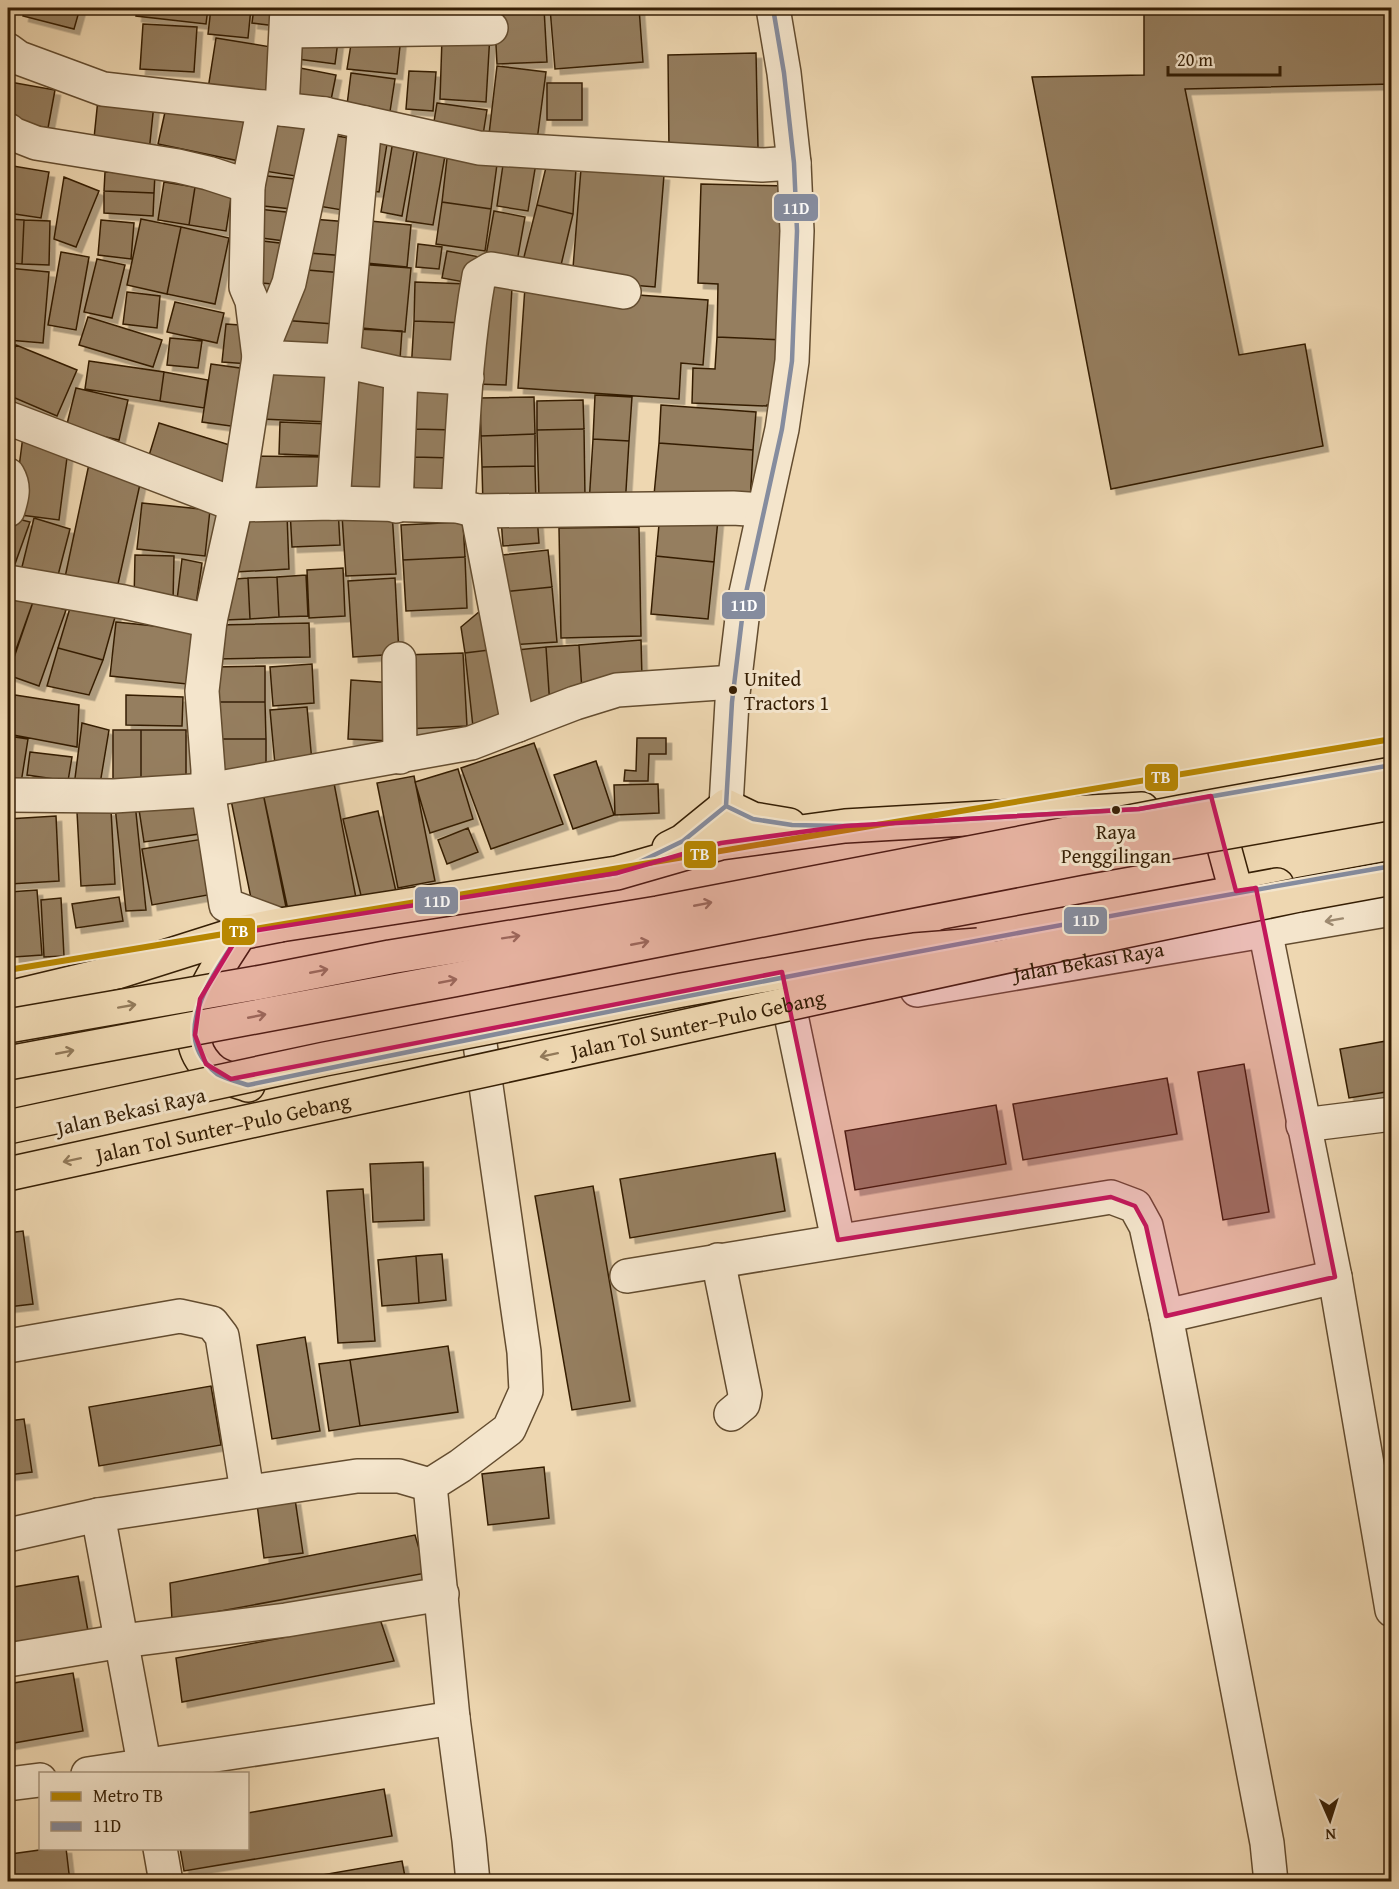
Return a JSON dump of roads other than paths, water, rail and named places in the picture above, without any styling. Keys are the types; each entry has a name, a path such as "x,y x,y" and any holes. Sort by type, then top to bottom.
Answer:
{"highway":[{"path":"617,873 683,841 726,806 753,819 792,825 845,826 1139,809 1392,765"},
{"path":"8,1026 262,982 390,957 658,913 1181,812 1392,774"},
{"path":"1211,796 1246,890"},
{"path":"8,1063 453,980 1080,858 1392,803"},
{"path":"8,998 117,972 240,933 617,873 721,843 845,826"},
{"name":"Jalan Bekasi Raya","path":"8,1138 478,1037 783,977 1246,890 1392,866"},
{"name":"Jalan Tol Sunter–Pulo Gebang","path":"8,1174 1058,945 1392,878"},
{"path":"240,933 200,999 194,1028 198,1054 206,1064 216,1073 248,1085"},
{"path":"8,1126 325,1059 872,956 952,947 1058,945"}],"street":[{"path":"726,806 734,682 744,602 782,429 792,361 797,231 794,164 784,73 773,8"},
{"path":"259,357 252,301 246,287 248,186 273,108 287,19 491,28"},
{"path":"8,50 19,58 103,88 325,114 479,148 762,165 794,164"},
{"path":"280,925 226,905 208,790 202,691 210,621 236,505 259,357 289,283 325,114"},
{"path":"333,503 343,361 365,123"},
{"path":"8,130 36,143 178,166 248,186"},
{"path":"518,725 467,509 466,378 479,276 491,269 624,292"},
{"path":"259,357 343,361 401,374 466,378"},
{"path":"396,506 401,374"},
{"path":"8,418 236,505 333,503 467,509 733,508 763,510"},
{"path":"8,475 13,487 8,510"},
{"path":"8,582 124,602 210,621"},
{"path":"399,658 399,757"},
{"path":"8,795 114,796 208,790 471,743 575,703 617,690 734,682"},
{"path":"1246,890 1266,932 1335,1277 1392,1610"},
{"name":"Jalan Bekasi Raya","path":"783,977 912,991 1392,909"},
{"path":"783,977 838,1240"},
{"path":"8,1535 98,1515 357,1476 399,1476 430,1485 460,1466 508,1429 526,1391 524,1352 478,1037"},
{"path":"1304,1125 1392,1114"},
{"path":"627,1276 1111,1197 1135,1206 1146,1226 1166,1316 1267,1843 1271,1881"},
{"path":"718,1260 745,1394 743,1404 731,1414"},
{"path":"1166,1316 1335,1277"},
{"path":"8,1346 180,1316 212,1323 222,1336 247,1491"},
{"path":"430,1485 453,1718 470,1840 473,1881"},
{"path":"98,1515 146,1769"},
{"path":"8,1660 122,1641 286,1620 442,1594"},
{"path":"102,1772 146,1769 453,1718"},
{"path":"8,1785 39,1780"},
{"path":"160,1850 166,1881"}],"metro line":[{"name":"TB","path":"8,970 1392,739"}],"place":[{"name":"United Tractors 1","path":"733,690"},
{"name":"Raya Penggilingan","path":"1116,810"}]}
